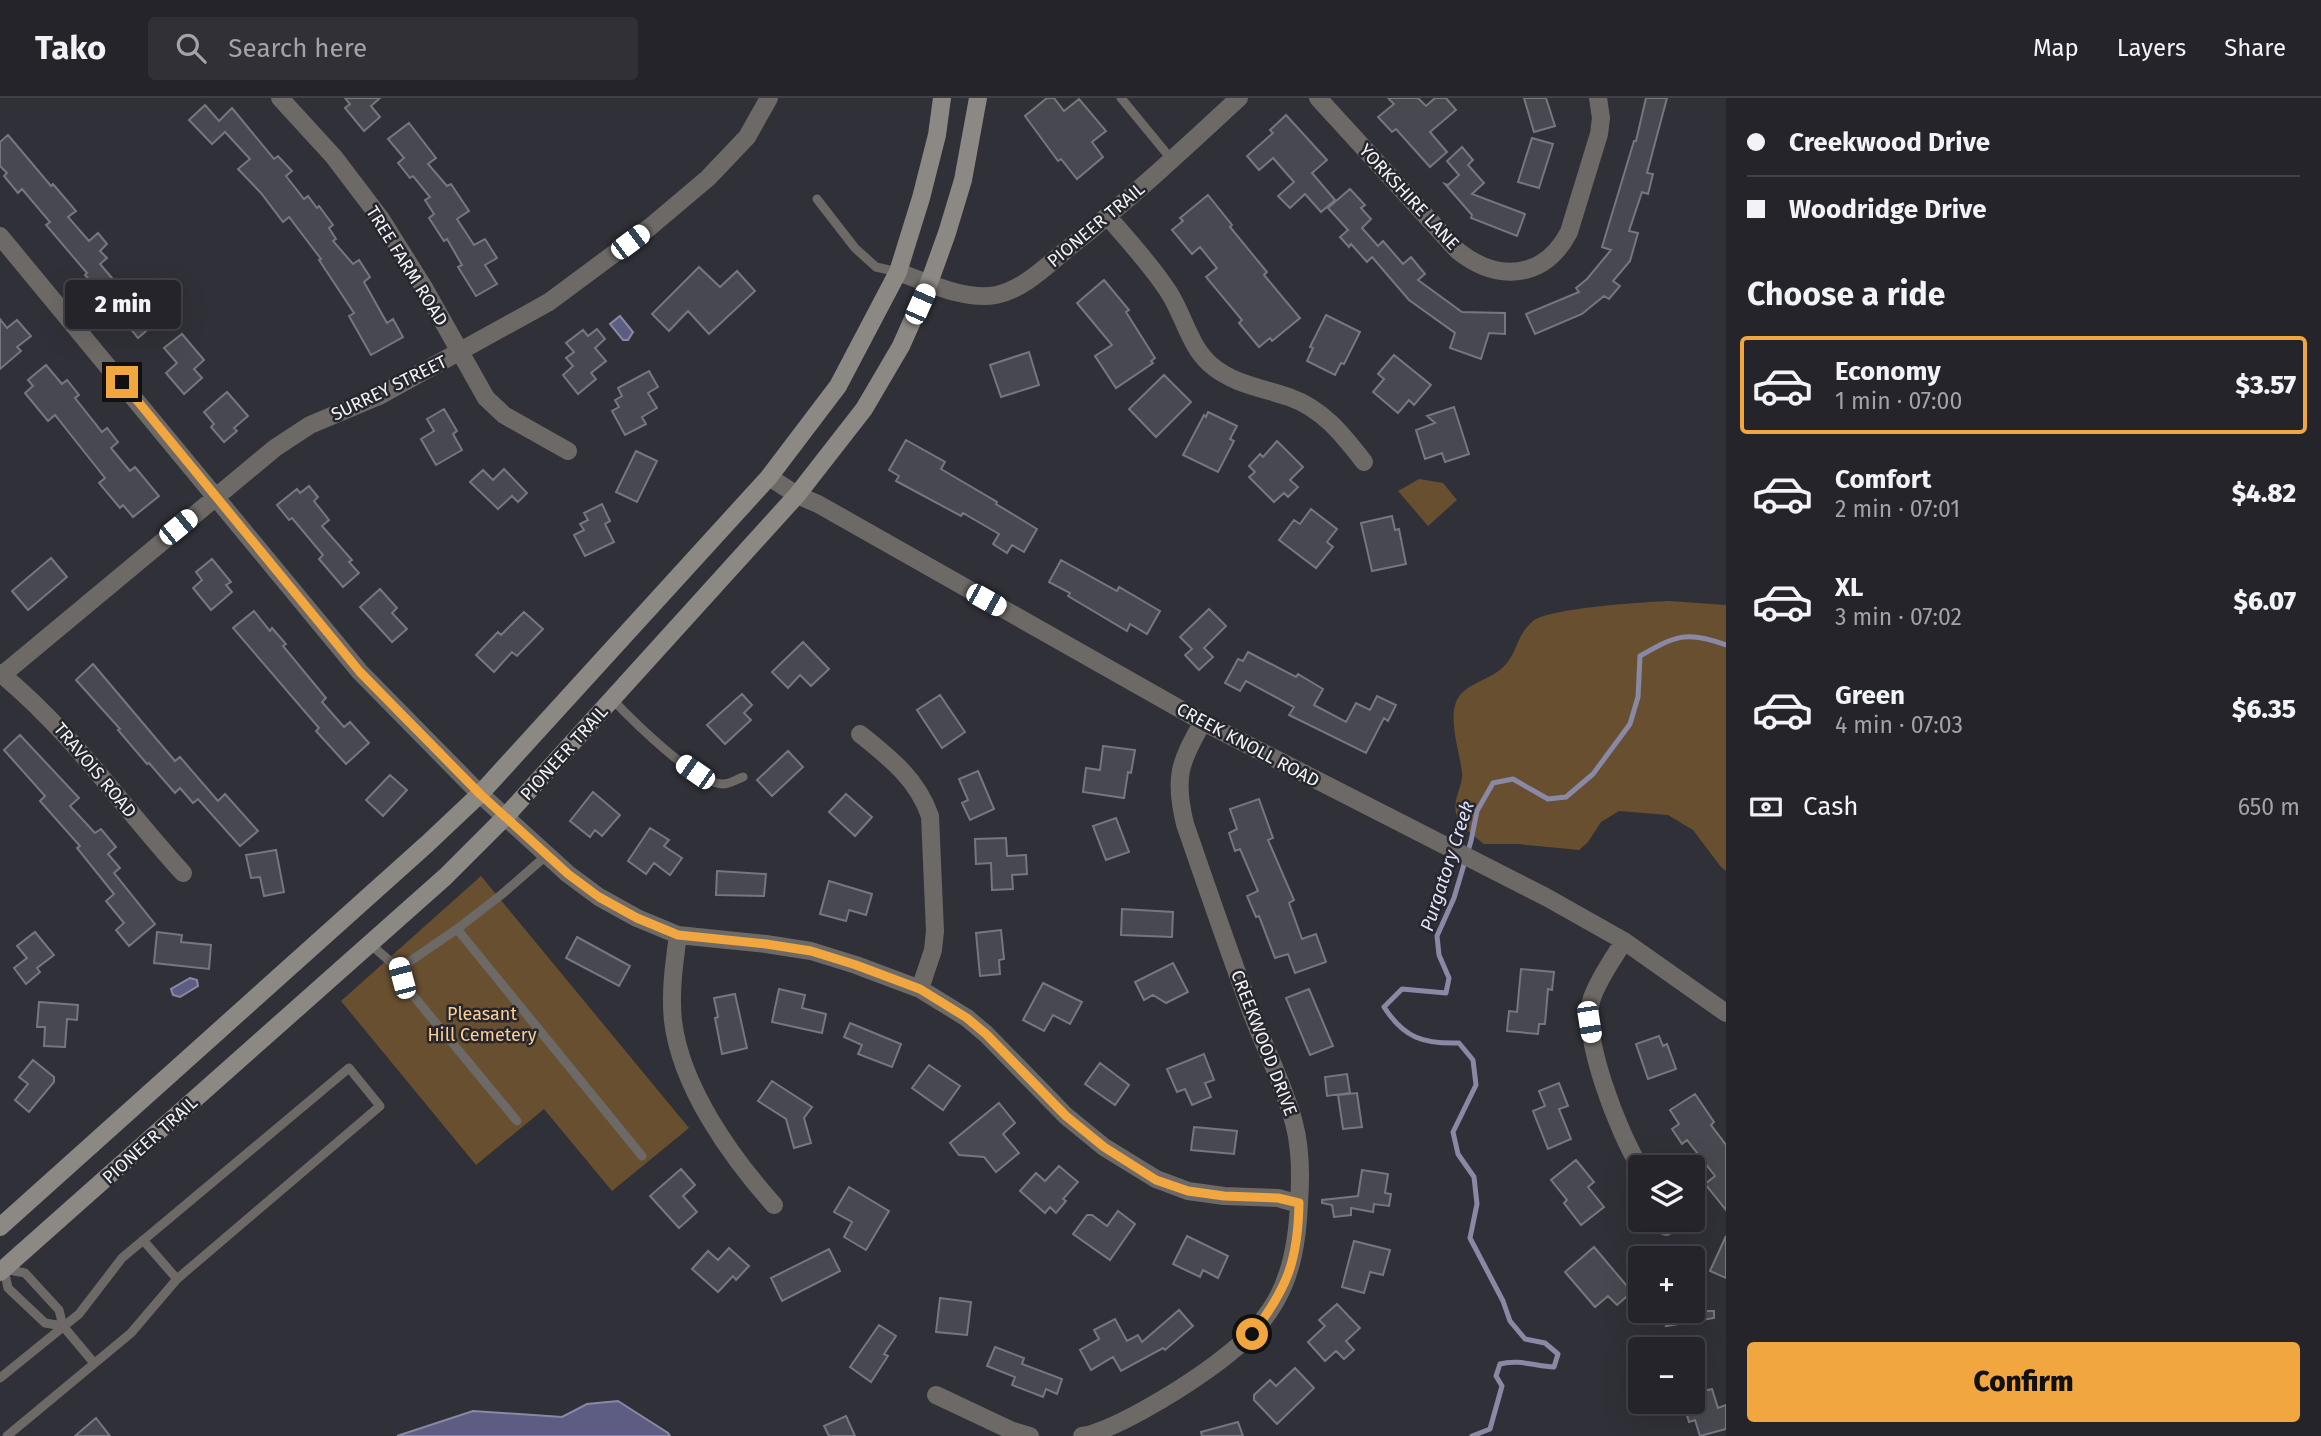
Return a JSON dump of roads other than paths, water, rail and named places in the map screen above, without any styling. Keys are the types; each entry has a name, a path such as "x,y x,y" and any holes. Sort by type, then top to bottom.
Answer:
{"main road":[{"name":"PIONEER TRAIL","path":"0,1227 480,794 769,477 838,386 898,272 937,135 942,98"},
{"name":"PIONEER TRAIL","path":"1,1269 445,877 506,816 797,495 864,409 901,345 929,283 947,233 963,180 978,98"}],"street":[{"name":"TREE FARM ROAD","path":"280,98 334,157 381,219 423,286 486,398 504,415 568,451"},
{"name":"SURREY STREET","path":"1,674 275,448 310,425 379,396 549,302 708,178 747,137 769,98"},
{"name":"PIONEER TRAIL","path":"898,272 973,295 993,295 1012,290 1031,279 1108,217 1239,98"},
{"name":"YORKSHIRE LANE","path":"1318,98 1458,251 1488,270 1504,272 1521,271 1552,256 1569,232 1599,134 1601,118 1598,98"},
{"path":"1108,217 1153,269 1180,311 1197,349 1211,365 1232,379 1290,397 1309,406 1342,433 1364,463"},
{"path":"0,236 360,672 480,794 547,855 599,897 637,918 678,935 811,951 920,989 967,1018 986,1034 1066,1116 1104,1147 1156,1180 1188,1191 1224,1196 1278,1198 1299,1203"},
{"name":"CREEK KNOLL ROAD","path":"769,477 1203,722 1546,897 1624,941 1726,1013"},
{"name":"TRAVOIS ROAD","path":"1,674 62,730 183,873"},
{"name":"CREEKWOOD DRIVE","path":"1082,1436 1109,1428 1195,1379 1224,1358 1252,1334 1284,1287 1294,1258 1298,1229 1300,1156 1294,1124 1189,837 1180,803 1178,786 1181,765 1203,722"},
{"path":"860,734 912,779 924,798 930,816 935,931 933,950 920,989"},
{"path":"678,935 671,996 679,1052 723,1139 751,1179 774,1205"},
{"path":"1624,941 1592,999 1589,1022 1592,1044 1621,1130 1634,1155"},
{"path":"936,1395 1010,1430 1030,1436"}],"lane":[{"path":"1121,98 1172,160"},
{"path":"817,199 855,248 876,267 898,272"},
{"path":"612,699 681,761 710,782 725,784 743,777"},
{"path":"370,944 392,963 406,964 457,929 547,855"},
{"path":"457,929 642,1156"},
{"path":"398,964 411,993 517,1121"},
{"path":"0,1378 79,1314 122,1258 349,1068 380,1105 177,1279 131,1333 6,1436"},
{"path":"143,1240 177,1279"},
{"path":"63,1326 45,1323 8,1288 1,1269 25,1273 59,1310 63,1326 94,1363"}],"water":[{"path":"620,316 633,332 628,340 623,340 610,324"},
{"path":"190,978 197,980 198,986 180,997 173,995 171,989"},
{"path":"618,1401 670,1436 397,1436 473,1411 562,1417 587,1404"}],"waterway":[{"name":"Purgatory Creek","path":"1472,1436 1490,1429 1502,1386 1496,1376 1500,1364 1520,1362 1554,1367 1558,1354 1545,1343 1525,1339 1510,1321 1503,1301 1470,1238 1477,1204 1474,1177 1458,1154 1453,1132 1476,1085 1473,1060 1459,1043 1425,1040 1407,1032 1384,1007 1402,989 1446,993 1449,978 1439,955 1437,936 1454,898 1477,811 1493,783 1513,779 1548,799 1566,797 1593,774 1630,724 1638,697 1640,656 1681,637 1701,638 1726,645"}],"park label":[{"name":"Pleasant Hill Cemetery","path":"482,1024"}]}
